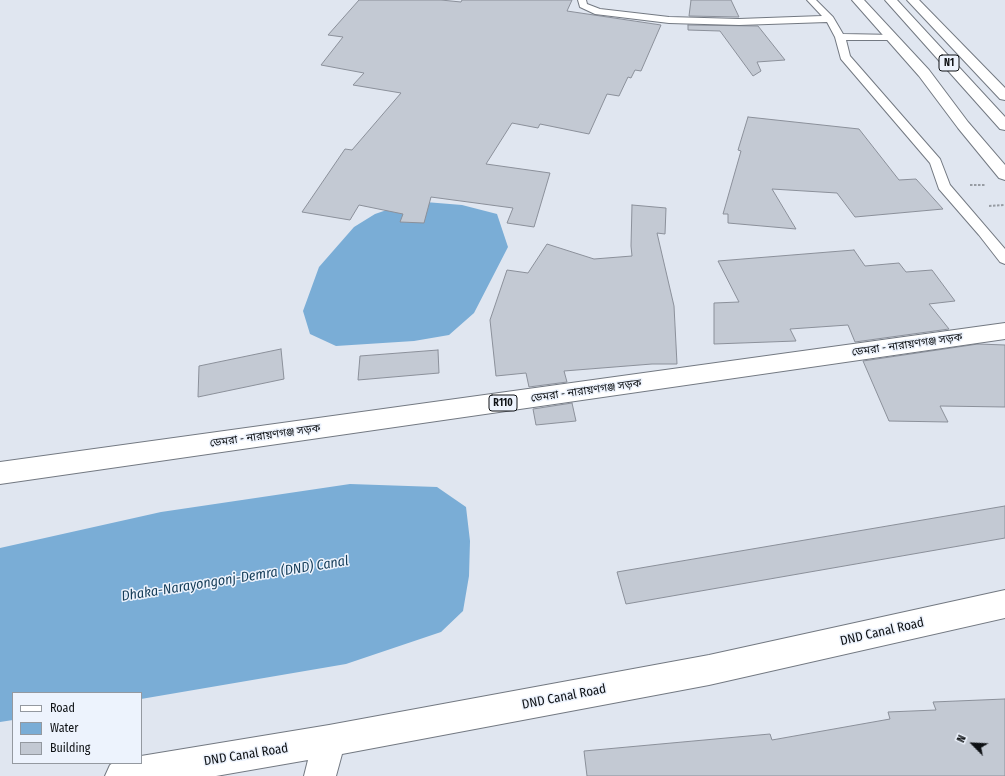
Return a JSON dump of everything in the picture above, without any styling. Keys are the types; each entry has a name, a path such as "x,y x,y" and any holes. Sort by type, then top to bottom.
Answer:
{"main road":[{"path":"858,0 924,73 963,125 1005,175"},
{"name":"N1","path":"891,0 1005,126"},
{"name":"N1","path":"913,0 1005,96"},
{"name":"ডেমরা - নারায়ণগঞ্জ সড়ক","path":"0,473 1005,331"},
{"name":"DND Canal Road","path":"121,776 329,742 710,670 1005,604"},
{"path":"320,776 329,742"}],"lane":[{"path":"582,0 583,5 598,12 669,20 740,22 830,19"},
{"path":"811,0 830,19 840,37 845,57 936,162 944,186 1005,259"},
{"path":"840,37 892,36"}],"path":[{"path":"944,186 990,185"}],"water":[{"path":"413,201 462,205 497,214 508,247 474,313 449,335 414,341 336,346 310,334 303,311 319,267 354,227 375,214"},
{"name":"Dhaka-Narayongonj-Demra (DND) Canal","path":"350,484 437,487 466,507 470,541 469,576 463,611 441,632 346,664 142,699 142,692 12,692 12,720 0,722 0,548 161,512"}],"building":[{"path":"359,0 441,0 461,2 462,0 572,0 567,11 661,25 641,71 635,70 631,78 628,77 619,96 607,94 589,134 540,124 538,128 512,123 486,164 550,173 534,227 507,223 513,208 431,197 424,223 400,222 403,214 359,205 350,220 302,212 345,149 352,150 401,93 353,85 364,73 321,65 343,37 328,35"},
{"path":"691,0 731,0 739,17 689,16"},
{"path":"688,25 758,26 785,60 757,62 761,71 753,76 720,31 688,30"},
{"path":"748,117 859,129 899,180 916,179 943,209 855,217 837,193 772,189 796,229 728,223 728,214 723,214 741,151 738,150"},
{"path":"632,205 666,208 665,234 657,233 674,306 677,364 652,364 564,371 567,382 529,387 526,373 496,376 490,320 507,270 528,273 547,244 594,259 632,256"},
{"path":"854,250 865,266 899,263 906,272 932,270 955,301 929,304 949,329 855,342 848,325 790,329 796,341 714,344 714,303 739,302 718,261"},
{"path":"978,344 1005,345 1005,407 940,406 948,422 889,421 863,361"},
{"path":"281,349 284,379 198,397 199,366"},
{"path":"438,350 439,373 358,380 360,356"},
{"path":"572,403 576,421 536,425 533,409"},
{"path":"1005,506 1005,538 626,604 617,572"},
{"path":"1005,699 1005,776 587,776 584,751 770,734 772,740 890,719 888,712 936,710 933,702"}]}
